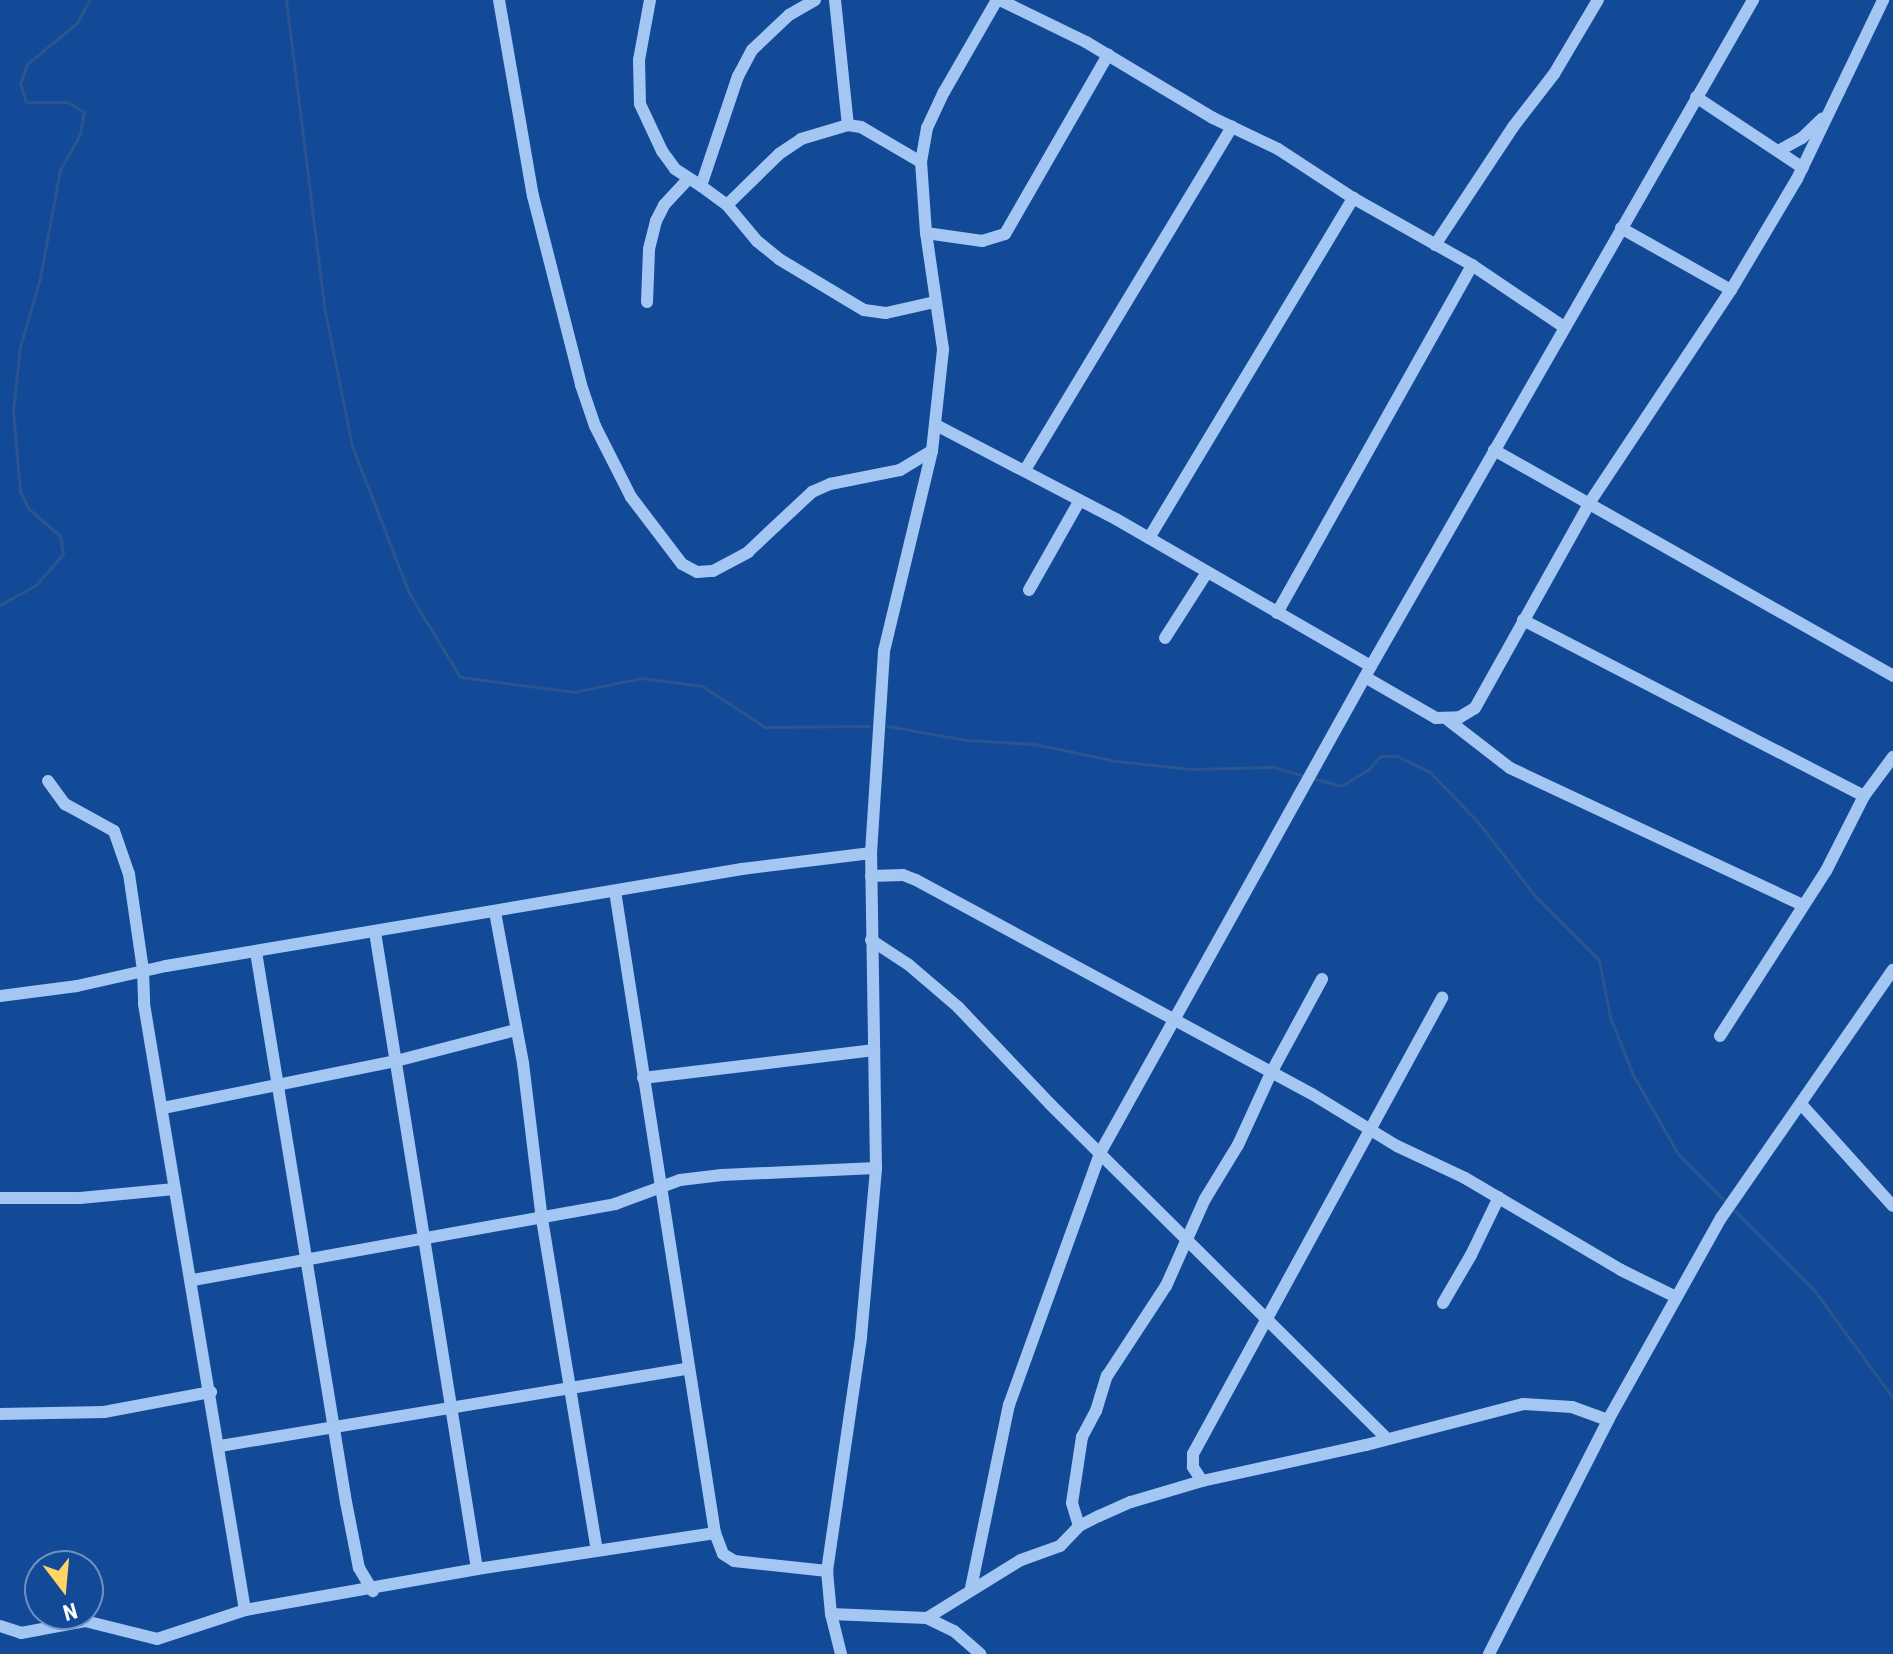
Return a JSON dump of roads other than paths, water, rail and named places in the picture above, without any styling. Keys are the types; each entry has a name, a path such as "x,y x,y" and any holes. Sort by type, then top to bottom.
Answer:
{"street":[{"path":"499,0 533,196 581,385 595,426 631,497 682,564 697,572 713,571 748,552 812,492 830,484 900,470 932,451"},
{"path":"650,0 639,60 640,104 662,151 675,169 727,205 757,241 779,259 864,310 886,313 935,302"},
{"path":"701,186 738,76 752,50 789,15 815,0"},
{"path":"835,0 848,125"},
{"path":"841,1654 831,1614 827,1571 861,1337 876,1168 871,853 884,651 936,425 943,349 926,233 921,162 927,128 944,92 999,0 1108,55 1232,127 1278,149 1353,198 1472,265 1564,327"},
{"path":"1435,245 1513,127 1554,74 1598,0"},
{"path":"971,1588 1009,1405 1100,1153 1368,672 1753,0"},
{"path":"936,425 1149,538 1277,613 1436,718 1448,720 1466,715 1475,708 1590,502 1731,290 1803,168 1883,0"},
{"path":"926,233 982,241 1005,234 1108,55"},
{"path":"1696,97 1803,168"},
{"path":"1780,150 1809,132 1831,108"},
{"path":"727,205 779,154 801,139 848,125 861,127 921,162"},
{"path":"1025,470 1232,127"},
{"path":"647,302 649,249 656,221 664,205 688,179"},
{"path":"1149,538 1353,198"},
{"path":"1621,228 1731,290"},
{"path":"1277,613 1472,265"},
{"path":"1494,450 1893,676"},
{"path":"1029,590 1080,500"},
{"path":"1165,638 1206,574"},
{"path":"1523,620 1864,796"},
{"path":"1448,720 1510,768 1803,905"},
{"path":"1720,1036 1826,871 1864,796 1893,757"},
{"path":"48,781 65,804 114,831 121,843 143,970 144,1004 193,1280 245,1610"},
{"path":"0,996 77,986 143,970 615,891 871,853"},
{"path":"871,876 903,875 916,880 1499,1197 1621,1270 1676,1297"},
{"path":"615,891 687,1369 715,1533 723,1554 734,1561 827,1571"},
{"path":"495,912 516,1030 568,1386 597,1550"},
{"path":"375,932 477,1569"},
{"path":"871,940 909,965 958,1007 1387,1439"},
{"path":"256,952 359,1568 373,1591"},
{"path":"1489,1654 1608,1420 1721,1218 1893,970"},
{"path":"1079,1526 1072,1503 1082,1437 1096,1411 1107,1376 1166,1286 1186,1239 1238,1145 1271,1073 1322,979"},
{"path":"1202,1481 1193,1467 1193,1454 1442,998"},
{"path":"163,1108 396,1061 516,1030"},
{"path":"643,1078 874,1050"},
{"path":"1801,1104 1893,1206"},
{"path":"193,1280 542,1219 615,1204 680,1180 722,1175 876,1168"},
{"path":"0,1198 80,1198 175,1189"},
{"path":"1443,1303 1499,1197"},
{"path":"220,1446 568,1386 687,1369"},
{"path":"0,1414 104,1412 211,1392"},
{"path":"927,1618 971,1588 1021,1560 1060,1546 1079,1526 1131,1502 1202,1481 1523,1404 1572,1407 1608,1420"},
{"path":"0,1626 21,1633 85,1621 157,1639 245,1610 373,1591 477,1569 715,1533"},
{"path":"831,1614 927,1618 954,1631 980,1654"}],"waterway":[{"path":"0,605 36,585 63,554 60,536 29,509 20,491 13,411 20,347 40,278 60,170 80,134 84,112 68,102 26,102 20,84 27,64 77,23 89,0"},
{"path":"286,0 325,311 352,446 409,593 460,677 574,692 641,678 702,686 765,727 868,726"},
{"path":"887,726 966,740 1034,744 1116,761 1191,769 1273,767 1305,776"},
{"path":"1312,778 1341,786 1368,770 1380,756 1397,756 1430,772 1478,822 1536,897 1599,960 1610,1017 1633,1075 1678,1154 1728,1204"},
{"path":"1733,1209 1814,1290 1893,1398"}]}
